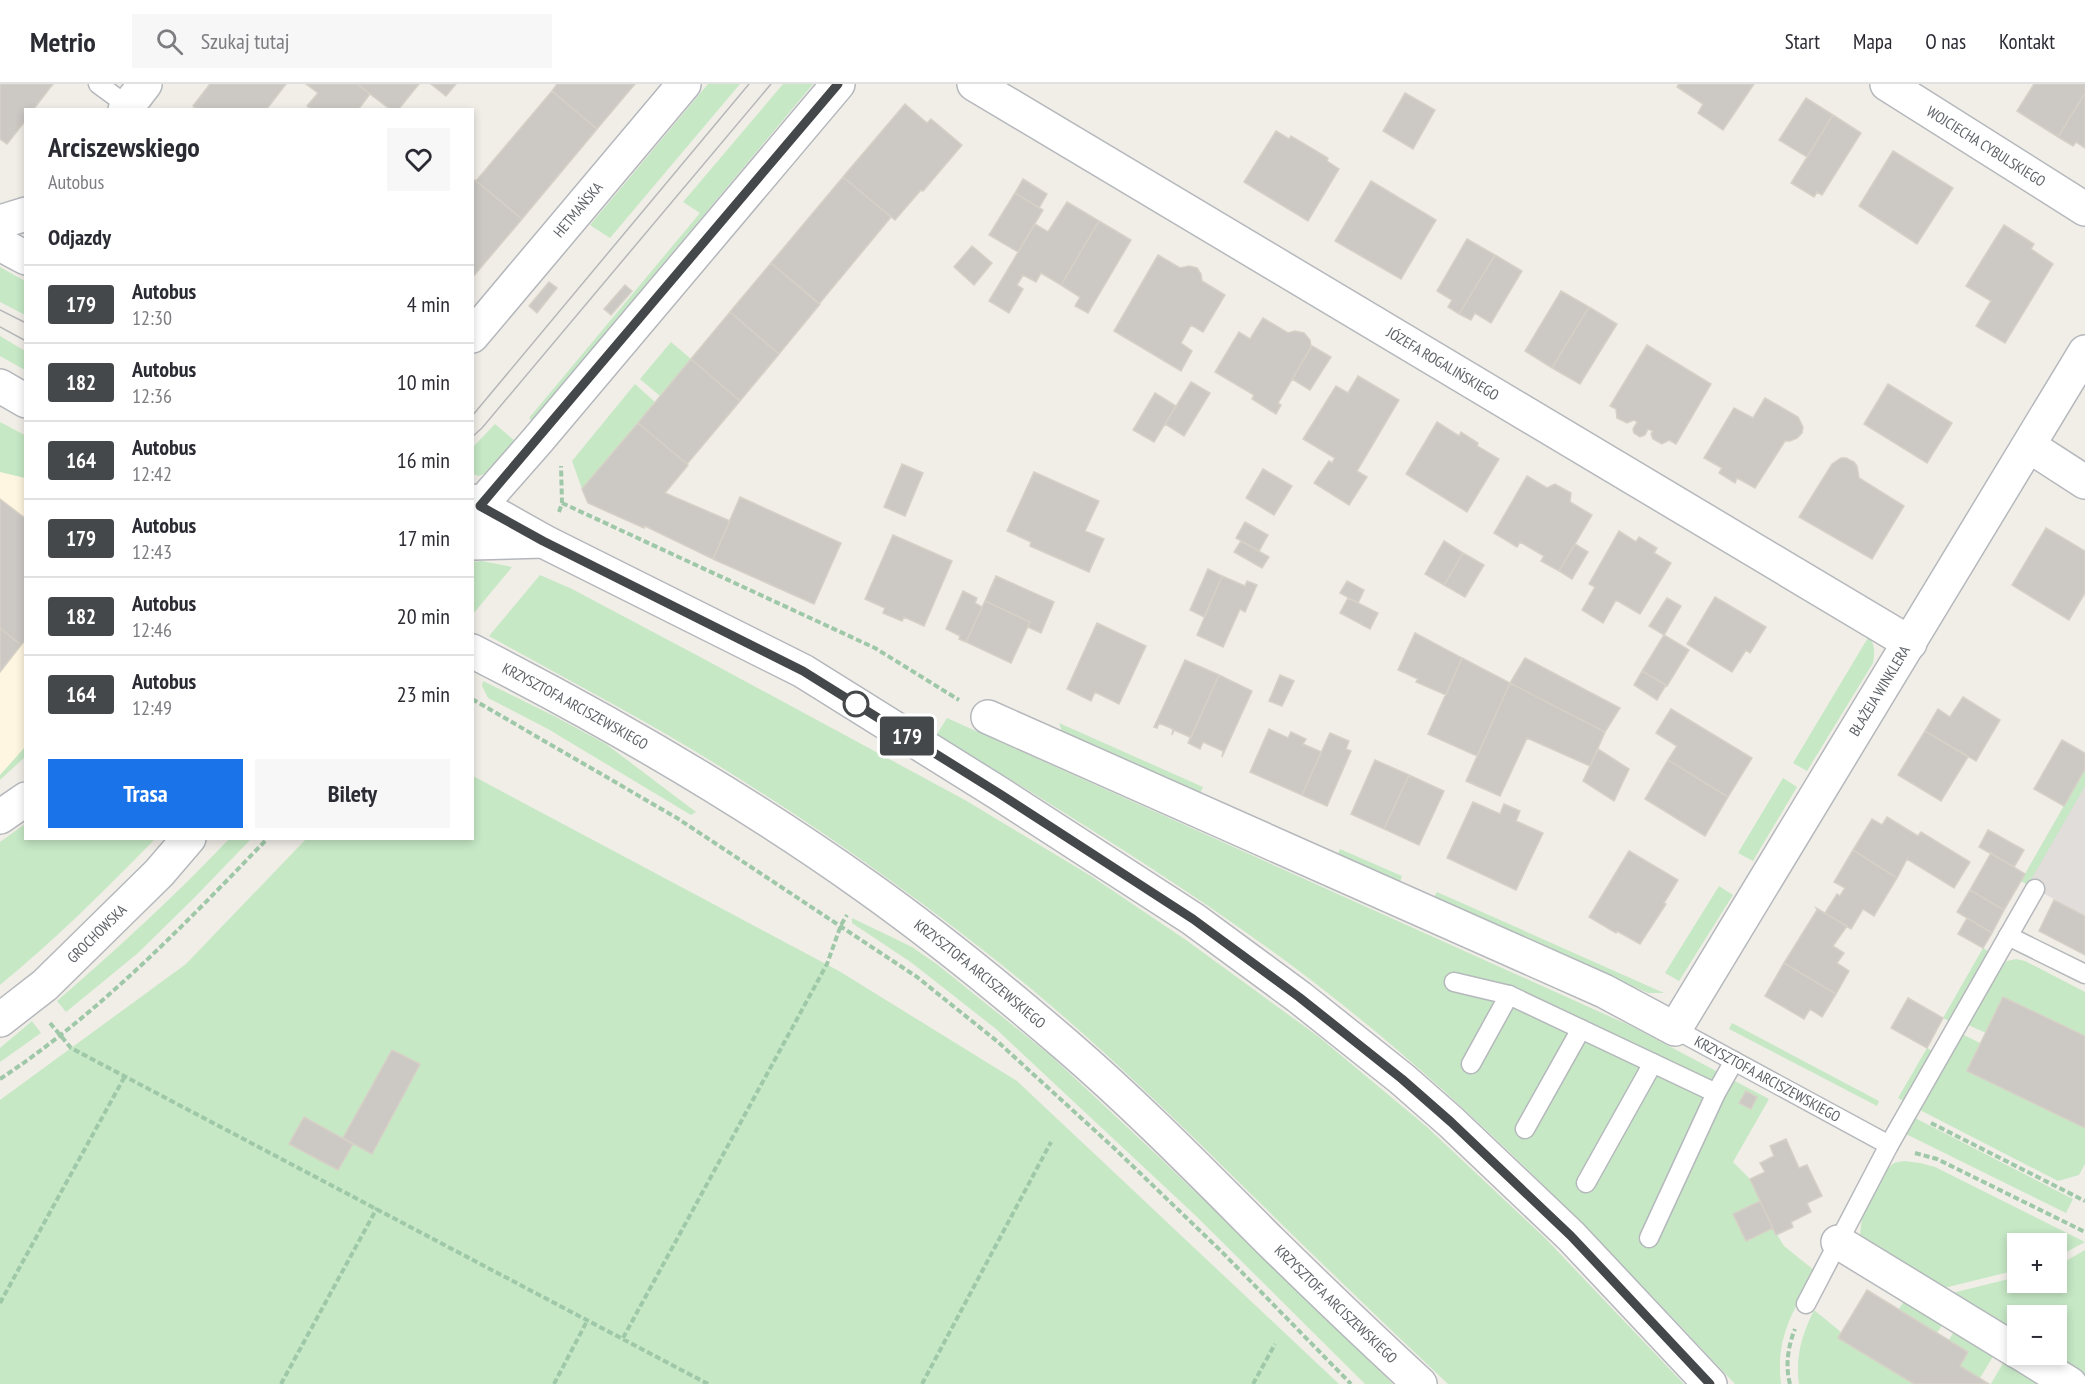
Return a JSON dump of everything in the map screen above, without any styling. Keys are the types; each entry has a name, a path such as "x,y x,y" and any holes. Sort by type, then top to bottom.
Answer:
{"main road":[{"name":"HETMAŃSKA","path":"474,334 684,84"},
{"path":"838,84 475,507 803,671 1009,800 1212,932 1299,997 1402,1079 1451,1122 1571,1236 1710,1384"},
{"name":"JÓZEFA ROGALIŃSKIEGO","path":"974,84 1910,643"},
{"name":"WOJCIECHA CYBULSKIEGO","path":"1887,84 2085,209"},
{"path":"0,222 24,215"},
{"path":"0,244 24,257"},
{"name":"BŁAŻEJA WINKLERA","path":"1675,1029 2085,352"},
{"path":"0,386 24,400"},
{"path":"0,398 24,401"},
{"path":"2029,446 2085,482"},
{"path":"474,543 543,541"},
{"name":"KRZYSZTOFA ARCISZEWSKIEGO","path":"474,652 565,699 759,814 865,885 968,962 1101,1076 1420,1384"},
{"name":"KRZYSZTOFA ARCISZEWSKIEGO","path":"988,717 1604,991 1675,1029"},
{"path":"0,817 24,800"},
{"name":"GROCHOWSKA","path":"0,1020 45,985 159,873 187,840"},
{"path":"1838,1242 2007,1345"},
{"path":"2040,1365 2070,1384"}],"lane":[{"path":"98,84 133,100"},
{"path":"1806,1304 1889,1145 2035,889"},
{"path":"2008,936 2085,974"},
{"path":"1455,982 1509,995 1716,1093"},
{"path":"1471,1064 1509,995"},
{"path":"1525,1129 1581,1029"},
{"name":"KRZYSZTOFA ARCISZEWSKIEGO","path":"1675,1029 1889,1145"},
{"path":"1649,1238 1716,1093 1734,1060"},
{"path":"1586,1183 1653,1063"}],"path":[{"path":"562,503 875,648 988,717"},
{"path":"474,700 677,818 917,977 1006,1049 1114,1148 1222,1252 1351,1384"},
{"path":"0,1079 37,1054 139,968 266,840"},
{"path":"623,1338 827,964 841,925 865,885"},
{"path":"71,1048 708,1384"},
{"path":"0,1303 125,1076"},
{"path":"1908,1112 2085,1201"},
{"path":"922,1384 1051,1142"},
{"path":"1889,1145 1937,1159 2085,1232"},
{"path":"281,1384 377,1208"},
{"path":"1790,1384 1789,1345 1806,1304"},
{"path":"554,1384 587,1321"},
{"path":"1253,1384 1275,1344"}],"shaded area":[{"path":"0,422 24,434 24,758 0,780"},
{"path":"2085,769 2085,916 2021,881"}],"green space":[{"path":"708,84 740,84 610,238 590,225"},
{"path":"783,84 813,84 532,421 529,418 700,213 683,202"},
{"path":"0,267 24,280 24,314 0,302"},
{"path":"0,336 24,350 24,369 0,356"},
{"path":"671,342 691,359 660,396 640,379"},
{"path":"635,384 655,402 582,489 572,461"},
{"path":"0,422 24,434 24,478 0,472"},
{"path":"495,424 515,441 484,474 479,476 474,474 474,446"},
{"path":"482,561 512,567 474,613 474,562"},
{"path":"540,575 572,589 965,800 1091,876 1186,940 1319,1037 1427,1127 1545,1238 1684,1384 1448,1384 1196,1139 1086,1036 948,923 865,862 737,777 489,636"},
{"path":"1869,636 1874,649 1873,663 1807,771 1793,763"},
{"path":"483,681 606,744 696,812 691,815 548,729 488,698 482,686"},
{"path":"947,718 1631,1026 1769,1099 1733,1162 1750,1179 1760,1201 1733,1214 1746,1241 1773,1228 1784,1246 1815,1271 1793,1312 1784,1338 1780,1367 1781,1384 1735,1384 1544,1186 1444,1091 1392,1046 1339,1002 1242,929 1091,830 937,734"},
{"path":"1059,723 1203,787 1200,793 1062,731"},
{"path":"24,748 24,758 0,780 0,775"},
{"path":"2085,769 2085,786 2028,885 2021,881"},
{"path":"474,777 839,971 1017,1081 1339,1384 0,1384 0,1100 186,964 305,840 474,840"},
{"path":"1783,778 1797,787 1753,861 1738,853"},
{"path":"24,825 24,840 154,840 60,932 0,985 0,842"},
{"path":"228,840 250,840 138,953 66,1012 57,1001 188,881"},
{"path":"1340,849 1402,876 1400,882 1338,854"},
{"path":"1719,886 1733,895 1679,981 1665,973"},
{"path":"1437,892 1664,993 1648,993 1434,897"},
{"path":"852,918 912,947 938,965 1051,1056 1157,1155 1393,1384 1365,1384 1196,1216 996,1029 912,963 852,923"},
{"path":"1983,948 1990,952 1951,1022 1943,1018"},
{"path":"2016,959 2025,961 2085,992 2085,1036 2004,997 1986,1033 1968,1025 2000,968 2007,961"},
{"path":"32,1021 41,1033 0,1062 0,1048"},
{"path":"1732,1023 1879,1101 1877,1106 1729,1029"},
{"path":"1962,1034 1980,1043 1967,1071 2085,1128 2085,1164 2079,1175 2058,1181 1920,1110"},
{"path":"1927,1048 1934,1052 1905,1102 1898,1098"},
{"path":"1915,1118 2073,1199 2066,1213 1906,1134"},
{"path":"1904,1161 1935,1167 2067,1233 2007,1233 2007,1272 1936,1290 1865,1243 1860,1235 1862,1217 1887,1169 1894,1163"},
{"path":"2067,1233 2085,1242 2067,1252"},
{"path":"2085,1250 2085,1380 2060,1365 2067,1365 2067,1305 2007,1305 2007,1333 1944,1295 2007,1279 2007,1293 2067,1293 2067,1260"},
{"path":"1907,1296 1946,1319 1937,1333 1899,1309"},
{"path":"1814,1310 1841,1332 1838,1338 1914,1384 1799,1384 1800,1346"},
{"path":"1957,1326 1997,1350 1980,1378 1960,1366 1968,1352 1949,1340"},
{"path":"2007,1356 2007,1365 2019,1365 2044,1384 1991,1384"}],"building":[{"path":"0,84 53,84 35,108 24,108 24,123 7,144 0,139"},
{"path":"210,84 286,84 268,108 195,108 193,106"},
{"path":"306,84 357,84 370,94 360,108 310,108 307,106 318,93"},
{"path":"357,84 419,84 400,108 388,108"},
{"path":"431,84 456,84 446,96"},
{"path":"557,84 635,84 597,129 552,91"},
{"path":"1679,84 1754,84 1723,130 1698,113 1703,104 1677,87"},
{"path":"2034,84 2085,84 2085,93 2058,137 2017,111"},
{"path":"552,91 597,129 522,219 476,181"},
{"path":"1405,93 1435,110 1413,149 1383,131"},
{"path":"2085,93 2085,148 2076,142 2073,146 2058,137"},
{"path":"1806,98 1833,115 1807,157 1779,140"},
{"path":"905,104 927,123 931,119 962,145 895,220 843,177"},
{"path":"1833,115 1861,133 1822,195 1817,192 1814,197 1791,183"},
{"path":"1276,131 1289,139 1291,136 1328,158 1327,161 1339,169 1308,221 1244,182"},
{"path":"1893,151 1953,188 1917,244 1859,206"},
{"path":"843,177 891,217 819,304 771,263"},
{"path":"1023,179 1047,194 1039,208 1015,193"},
{"path":"474,181 522,219 474,276"},
{"path":"1371,181 1436,220 1401,279 1335,241"},
{"path":"1015,193 1043,210 1018,252 989,235"},
{"path":"1067,202 1099,221 1061,285 1041,273 1036,282 1023,275 1017,285 1023,289 1009,313 989,301 1035,224 1048,232"},
{"path":"1099,221 1131,240 1088,313 1075,306 1080,297 1061,285"},
{"path":"2004,225 2034,244 2031,249 2053,264 2005,343 1976,326 1991,301 1966,286"},
{"path":"1467,239 1495,255 1459,314 1448,307 1452,300 1437,291"},
{"path":"972,246 992,263 974,285 954,267"},
{"path":"1158,255 1180,268 1189,266 1197,268 1202,281 1225,295 1203,332 1191,325 1181,343 1192,351 1181,371 1114,331"},
{"path":"1495,255 1522,271 1491,323 1475,313 1471,320 1459,314"},
{"path":"771,263 820,304 779,354 730,312"},
{"path":"549,282 557,288 537,313 529,306"},
{"path":"625,285 632,291 611,315 604,309"},
{"path":"1561,291 1589,307 1552,368 1525,351"},
{"path":"1589,307 1617,324 1580,384 1552,368"},
{"path":"730,312 779,354 740,401 691,359"},
{"path":"1263,318 1288,333 1295,331 1304,333 1310,340 1311,347 1278,403 1281,405 1276,414 1252,399 1254,395 1215,372 1239,332 1250,339"},
{"path":"1647,345 1711,384 1676,444 1669,440 1662,444 1653,439 1651,434 1653,431 1648,429 1645,435 1640,437 1634,433 1633,429 1637,422 1634,420 1627,423 1617,418 1616,409 1610,406"},
{"path":"1312,346 1331,357 1310,390 1292,379"},
{"path":"691,359 740,401 687,464 638,423"},
{"path":"1358,376 1399,400 1357,471 1367,477 1349,505 1314,483 1329,461 1332,463 1335,458 1303,439 1336,386 1348,393"},
{"path":"1191,382 1210,393 1184,436 1165,424"},
{"path":"1888,384 1952,423 1927,463 1864,424"},
{"path":"1155,393 1176,406 1154,442 1133,430"},
{"path":"1765,398 1798,417 1803,427 1802,433 1797,438 1785,441 1755,488 1737,478 1735,483 1719,473 1722,468 1704,458 1734,408 1753,418"},
{"path":"1437,422 1459,436 1461,432 1478,443 1477,446 1499,459 1467,512 1406,474"},
{"path":"638,423 688,465 665,493 730,521 713,559 645,526 644,528 588,503 582,489"},
{"path":"1841,458 1854,462 1859,478 1904,506 1872,559 1799,517 1832,464"},
{"path":"902,464 923,473 905,516 884,507"},
{"path":"1263,469 1292,486 1274,515 1246,498"},
{"path":"1034,472 1099,501 1085,531 1104,539 1089,572 1030,546 1031,542 1007,531"},
{"path":"1527,476 1547,488 1555,484 1571,493 1570,502 1592,515 1559,571 1541,561 1544,556 1520,542 1517,547 1494,533"},
{"path":"740,497 841,543 814,604 713,559"},
{"path":"0,499 24,517 24,641 21,645 0,628"},
{"path":"1245,522 1268,535 1259,551 1236,538"},
{"path":"2046,528 2085,551 2085,593 2069,620 2012,585"},
{"path":"1619,531 1636,542 1639,537 1657,548 1654,553 1671,563 1640,614 1616,600 1603,623 1582,610 1595,587 1589,584"},
{"path":"893,535 952,561 924,626 904,617 902,621 883,613 885,608 865,599"},
{"path":"1241,541 1269,557 1262,568 1234,552"},
{"path":"1444,541 1463,553 1444,585 1425,574"},
{"path":"1575,544 1588,552 1572,579 1559,571"},
{"path":"1463,553 1484,565 1465,597 1444,585"},
{"path":"1208,569 1222,576 1204,617 1190,610"},
{"path":"996,576 1054,602 1041,633 1028,627 1030,622 985,601"},
{"path":"1222,576 1245,586 1247,581 1257,585 1245,612 1240,609 1223,647 1197,635"},
{"path":"1347,581 1364,590 1358,603 1340,593"},
{"path":"963,591 977,598 975,603 982,607 966,642 946,629"},
{"path":"1715,597 1766,627 1750,653 1746,650 1732,672 1687,644"},
{"path":"1348,598 1378,613 1370,629 1340,613"},
{"path":"1667,598 1681,606 1664,635 1649,626"},
{"path":"985,601 1030,622 1011,663 966,642"},
{"path":"1097,623 1146,646 1119,704 1095,692 1091,701 1067,689"},
{"path":"0,628 21,645 0,672"},
{"path":"1415,633 1462,658 1446,695 1416,682 1418,679 1398,670"},
{"path":"1664,635 1689,650 1667,686 1642,671"},
{"path":"1462,658 1510,683 1477,756 1428,734"},
{"path":"1525,658 1620,708 1605,732 1510,683"},
{"path":"1185,660 1219,675 1189,742 1190,737 1174,730 1172,735 1173,729 1159,723 1157,728 1154,727"},
{"path":"1642,671 1666,685 1657,700 1634,685"},
{"path":"1219,675 1252,691 1222,757 1223,751 1203,742 1200,749 1188,743"},
{"path":"1280,675 1294,681 1282,706 1269,701"},
{"path":"1510,683 1605,732 1590,766 1527,738 1500,796 1466,781"},
{"path":"1963,697 2000,720 1976,761 1925,731 1938,709 1950,717"},
{"path":"1671,709 1752,758 1728,797 1668,760 1677,746 1656,733"},
{"path":"1269,729 1288,738 1291,732 1306,739 1303,744 1321,752 1302,795 1250,772"},
{"path":"1925,731 1968,757 1941,801 1898,775"},
{"path":"1330,733 1349,741 1346,749 1351,751 1327,806 1302,795"},
{"path":"2062,740 2085,753 2085,769 2064,806 2034,789"},
{"path":"1598,749 1629,769 1614,801 1583,781"},
{"path":"1375,760 1409,775 1384,829 1351,814"},
{"path":"1668,760 1728,797 1705,836 1645,799"},
{"path":"1409,775 1444,791 1419,845 1384,829"},
{"path":"1473,802 1500,814 1504,804 1520,811 1516,821 1543,833 1516,890 1447,858"},
{"path":"1887,817 1918,836 1921,832 1970,862 1954,888 1907,859 1897,878 1853,850 1872,819 1882,825"},
{"path":"1988,830 2024,850 2014,867 1979,847"},
{"path":"1853,850 1897,878 1874,916 1863,909 1851,929 1825,913 1837,894 1840,896 1845,888 1834,882"},
{"path":"1629,851 1678,880 1664,903 1666,904 1640,944 1589,917"},
{"path":"1991,853 2025,874 2004,910 1970,890"},
{"path":"1970,890 2004,910 1992,933 1957,912"},
{"path":"2054,900 2085,916 2085,955 2039,931"},
{"path":"1816,908 1847,926 1833,946 1844,953 1837,963 1849,971 1836,994 1784,963 1817,910"},
{"path":"1967,918 1992,933 1983,948 1958,934"},
{"path":"1784,963 1836,994 1822,1017 1810,1009 1804,1019 1765,996"},
{"path":"2003,997 2085,1036 2085,1128 1967,1071"},
{"path":"1908,998 1943,1018 1927,1048 1891,1028"},
{"path":"392,1050 420,1064 372,1154 343,1138"},
{"path":"1746,1091 1757,1097 1751,1109 1739,1103"},
{"path":"304,1117 353,1144 338,1170 289,1144"},
{"path":"1786,1139 1799,1168 1807,1165 1822,1196 1807,1203 1811,1212 1791,1222 1793,1227 1776,1235 1750,1179 1765,1172 1760,1163 1774,1156 1770,1146"},
{"path":"1760,1201 1773,1228 1746,1241 1733,1214"},
{"path":"1867,1290 1968,1352 1960,1366 1989,1384 1914,1384 1838,1338"}],"tram line":[{"path":"474,414 749,84"},
{"path":"474,435 771,84"},
{"path":"0,310 24,322"},
{"path":"0,327 24,340"}],"bus line":[{"name":"179","path":"838,84 480,506 543,541 803,671 1000,794 1193,919 1299,997 1402,1079 1451,1122 1571,1236 1710,1384"}]}
